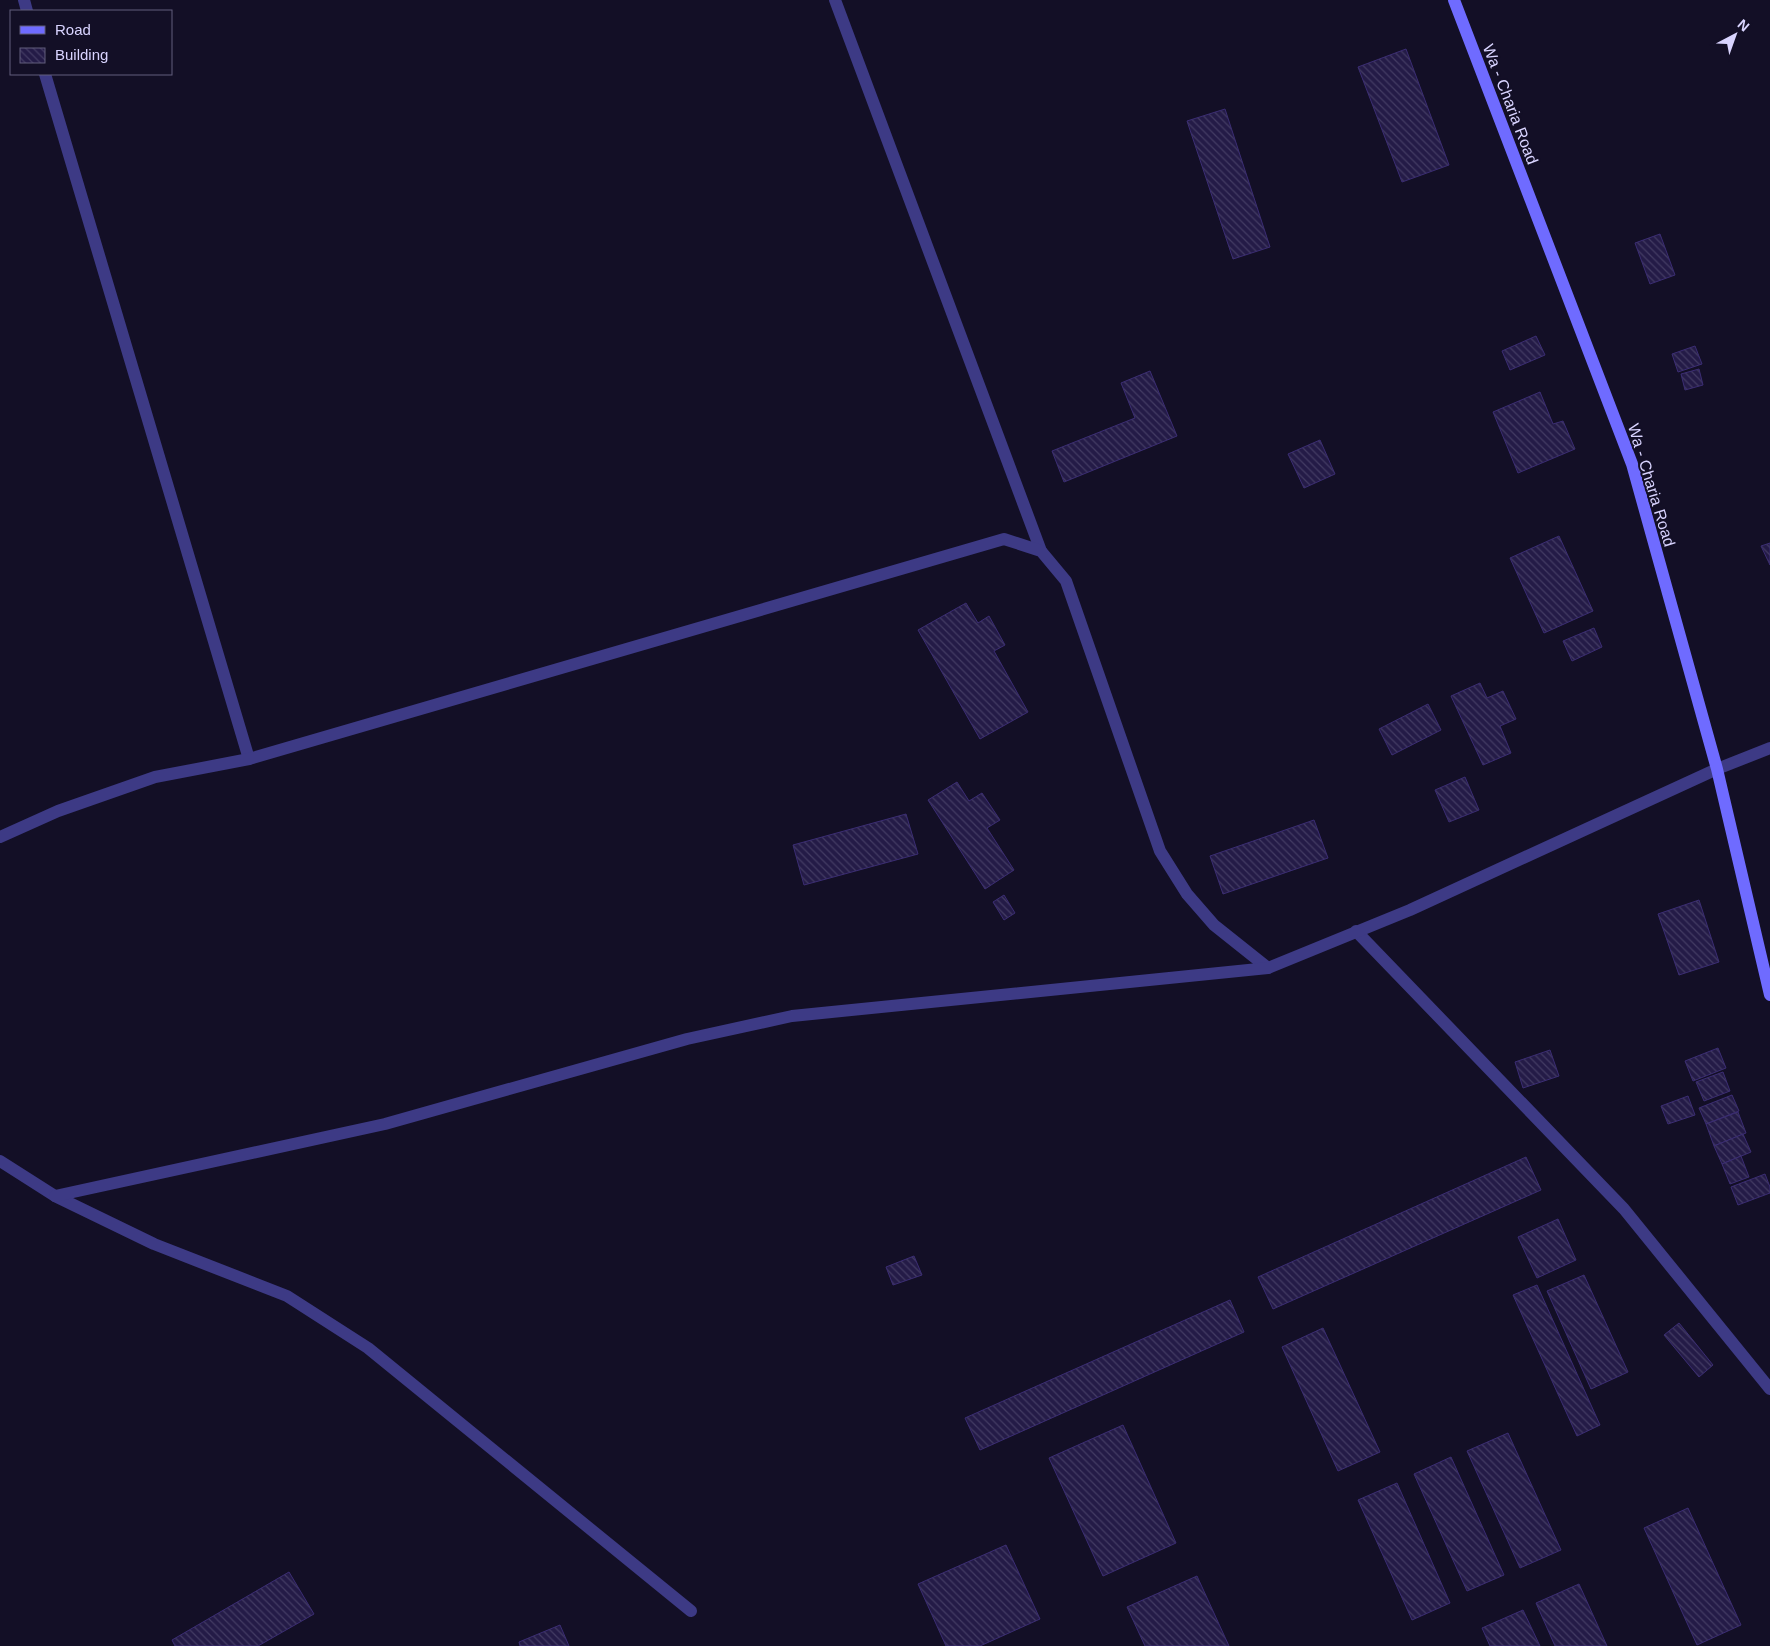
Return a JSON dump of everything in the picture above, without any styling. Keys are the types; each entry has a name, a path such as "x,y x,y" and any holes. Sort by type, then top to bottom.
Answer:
{"street":[{"path":"835,0 1040,551 1066,580 1160,851 1187,894 1214,925 1268,968"},
{"name":"Wa - Charia Road","path":"1454,0 1632,464 1717,769 1770,994"},
{"path":"46,75 249,759"},
{"path":"0,837 58,811 155,777 249,759 1004,539 1040,551"},
{"path":"56,1196 385,1124 687,1039 792,1016 1268,968 1410,910 1717,769 1770,748"},
{"path":"1356,931 1624,1209 1770,1389"},
{"path":"0,1161 56,1196 154,1244 287,1296 368,1348 691,1611"}],"building":[{"path":"1406,49 1449,165 1402,182 1358,67"},
{"path":"1225,109 1270,247 1233,259 1187,121"},
{"path":"1660,234 1675,275 1650,284 1635,243"},
{"path":"1536,336 1545,355 1510,370 1502,351"},
{"path":"1695,346 1702,364 1678,372 1672,354"},
{"path":"1699,369 1703,385 1685,390 1681,374"},
{"path":"1150,371 1177,436 1064,482 1052,451 1135,418 1121,383"},
{"path":"1540,392 1553,424 1563,421 1575,449 1518,473 1493,412"},
{"path":"1320,440 1335,474 1304,488 1288,454"},
{"path":"1559,536 1593,611 1544,633 1510,558"},
{"path":"1770,543 1770,565 1761,546"},
{"path":"966,603 978,623 989,616 1005,645 994,651 1028,712 980,739 918,630"},
{"path":"1594,628 1602,647 1572,661 1563,641"},
{"path":"1480,683 1487,698 1503,691 1516,719 1500,726 1511,753 1483,765 1451,696"},
{"path":"1428,704 1441,730 1392,755 1379,729"},
{"path":"1465,777 1479,810 1449,822 1435,790"},
{"path":"957,782 969,801 982,793 1000,820 987,828 1014,870 985,889 928,800"},
{"path":"906,814 918,854 804,885 793,845"},
{"path":"1314,820 1328,858 1223,894 1210,856"},
{"path":"1004,895 1015,913 1004,920 993,902"},
{"path":"1699,900 1719,962 1679,975 1658,914"},
{"path":"1718,1048 1726,1068 1693,1081 1685,1061"},
{"path":"1550,1050 1559,1076 1523,1088 1515,1062"},
{"path":"1723,1072 1730,1091 1704,1101 1696,1082"},
{"path":"1732,1095 1739,1111 1706,1124 1699,1108"},
{"path":"1688,1096 1695,1115 1668,1124 1661,1106"},
{"path":"1738,1112 1746,1133 1714,1146 1706,1124"},
{"path":"1743,1134 1751,1152 1722,1164 1714,1146"},
{"path":"1741,1156 1749,1177 1730,1184 1722,1164"},
{"path":"1526,1157 1541,1190 1273,1309 1258,1277"},
{"path":"1765,1174 1770,1187 1770,1193 1738,1205 1731,1187"},
{"path":"1558,1219 1576,1260 1537,1278 1518,1237"},
{"path":"914,1256 922,1275 893,1285 886,1267"},
{"path":"1584,1275 1628,1372 1591,1389 1547,1291"},
{"path":"1537,1285 1600,1425 1577,1436 1513,1295"},
{"path":"1230,1300 1244,1332 980,1450 965,1418"},
{"path":"1679,1323 1713,1365 1699,1377 1664,1335"},
{"path":"1323,1328 1380,1452 1338,1471 1282,1347"},
{"path":"1123,1425 1176,1543 1103,1576 1049,1458"},
{"path":"1508,1433 1561,1550 1520,1568 1467,1451"},
{"path":"1451,1457 1504,1575 1467,1591 1414,1474"},
{"path":"1397,1483 1450,1603 1412,1620 1358,1500"},
{"path":"1688,1508 1741,1625 1697,1645 1644,1528"},
{"path":"1006,1545 1040,1619 980,1646 946,1646 918,1584"},
{"path":"289,1572 314,1614 258,1646 175,1646 172,1640"},
{"path":"1197,1576 1229,1646 1145,1646 1127,1607"},
{"path":"1579,1584 1607,1646 1555,1646 1536,1603"},
{"path":"1523,1610 1540,1646 1490,1646 1482,1628"},
{"path":"560,1625 569,1646 520,1646 519,1642"}]}
